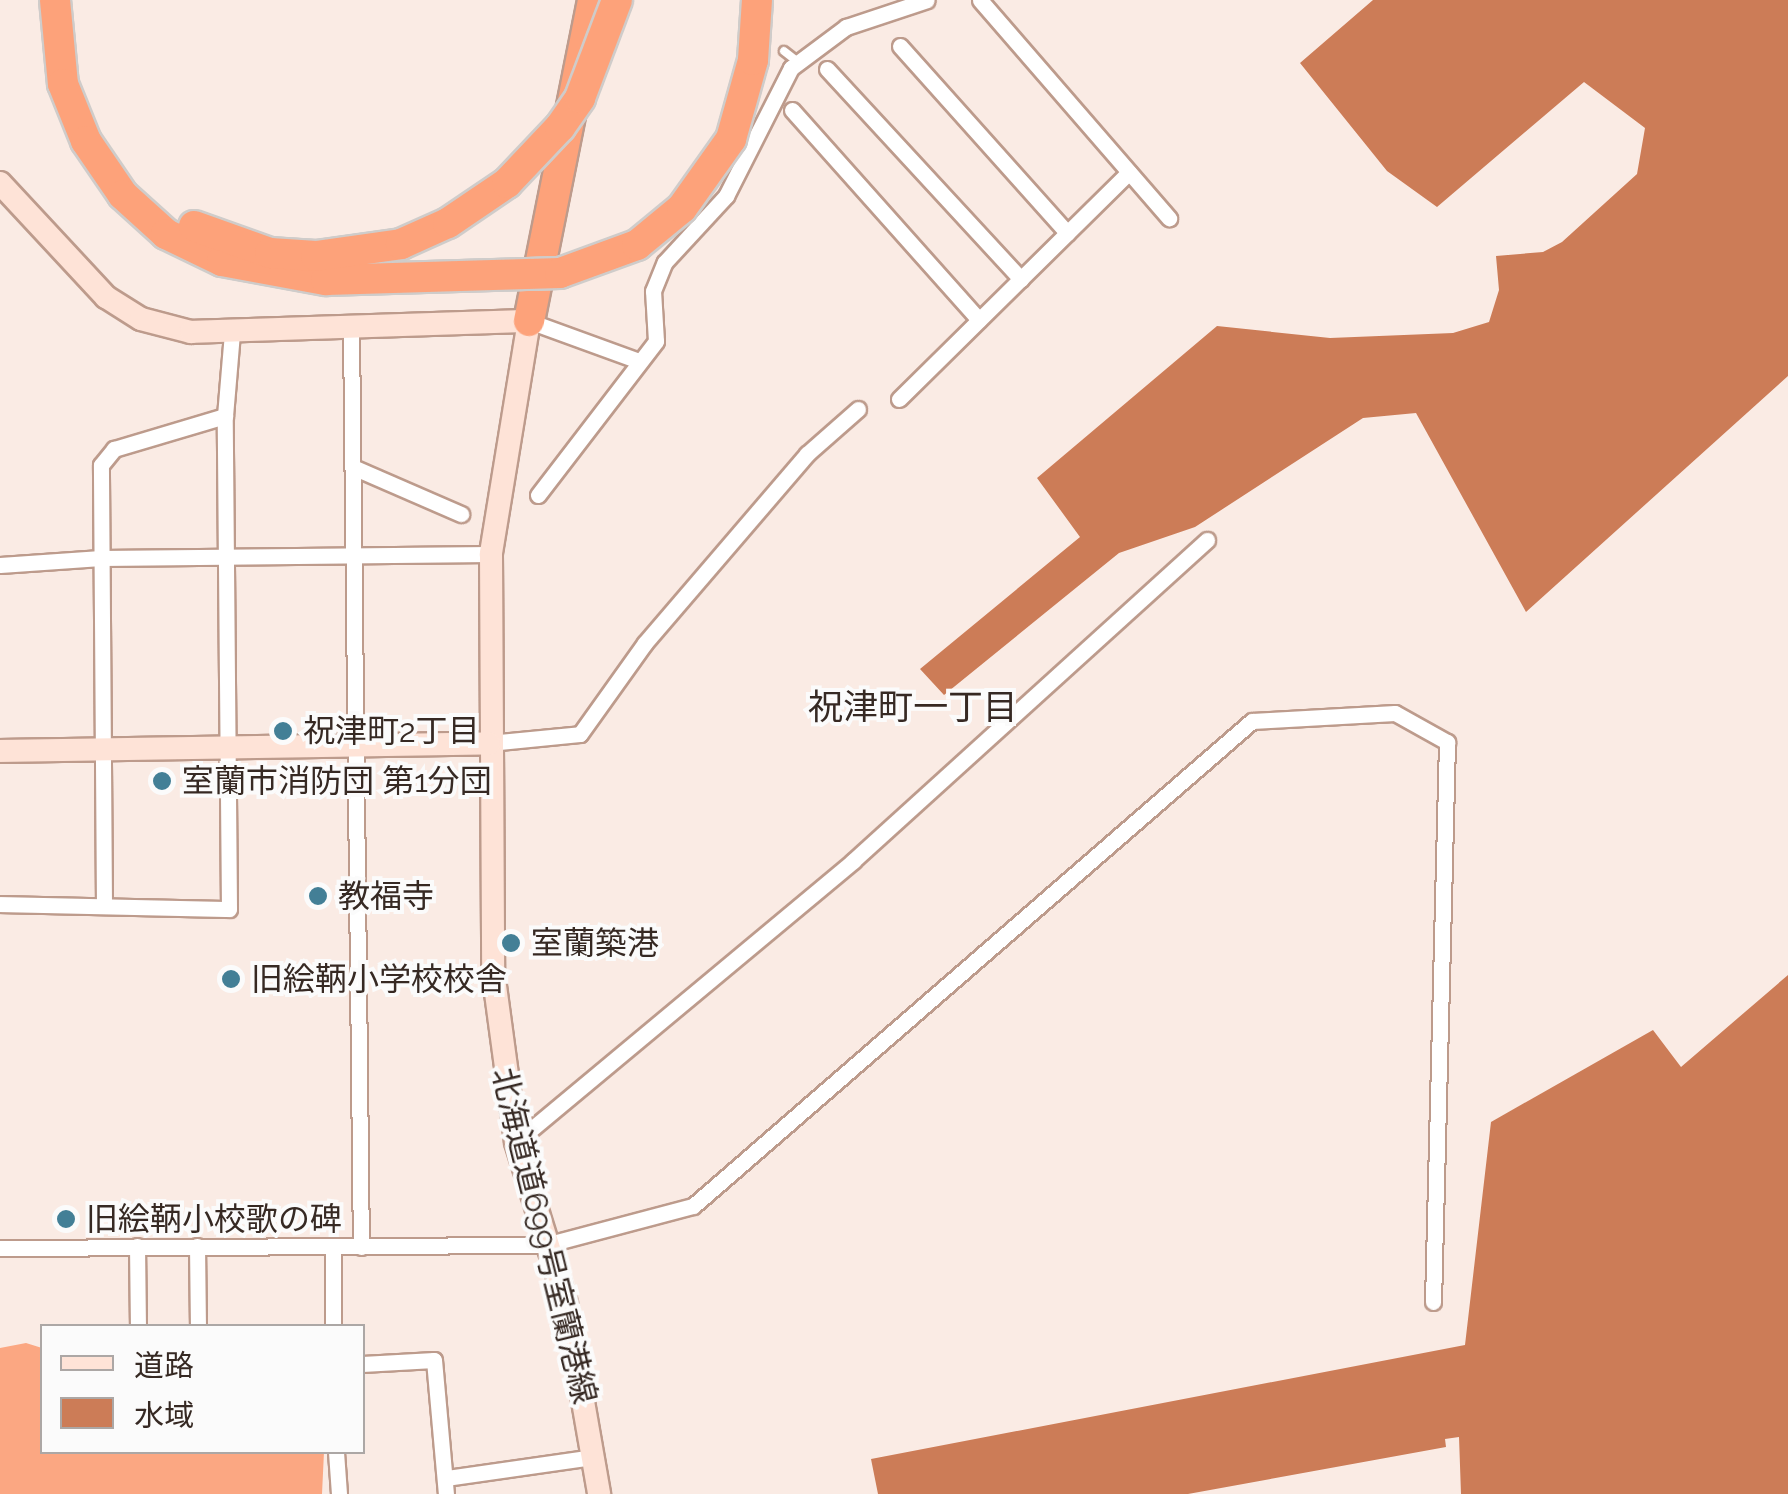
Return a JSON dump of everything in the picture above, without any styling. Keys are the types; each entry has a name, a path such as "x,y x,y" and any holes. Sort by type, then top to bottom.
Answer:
{"highway":[{"path":"56,0 63,84 86,141 123,195 166,234 222,262 275,275 403,280 560,274 637,245 660,227 708,178 731,139 753,60 757,0"},
{"path":"75,0 88,96 105,134 162,207 223,240 316,256 401,244 507,183 580,98 617,0"},
{"path":"528,321 572,0"},
{"path":"528,321 593,0"}],"main road":[{"path":"0,184 106,297 141,318 191,332 528,321"},
{"name":"北海道道699号室蘭港線","path":"528,321 491,554 493,971 516,1142 583,1373 600,1494"},
{"path":"0,751 489,743"}],"street":[{"path":"538,495 656,341 653,291 665,262 726,196 791,56 846,27 927,0"},
{"path":"980,0 1169,218"},
{"path":"900,46 1067,234"},
{"path":"827,69 1021,279"},
{"path":"792,110 979,320"},
{"path":"900,399 1129,172"},
{"path":"528,321 639,361"},
{"path":"351,329 361,1247"},
{"path":"0,904 229,909 231,748 225,416 232,332"},
{"path":"489,743 580,734 645,644 794,468 858,409"},
{"path":"104,905 101,464 114,449 225,416"},
{"path":"354,467 461,514"},
{"path":"516,1142 852,861 1207,540"},
{"path":"0,566 101,558 491,554"},
{"path":"0,1248 545,1245 693,1206 1252,721 1395,713 1447,742 1433,1302"},
{"path":"138,1246 138,1324"},
{"path":"197,1246 198,1324"},
{"path":"332,1324 334,1246"},
{"path":"365,1364 434,1360 446,1486 594,1457"},
{"path":"336,1454 339,1494"}],"shaded area":[{"path":"26,1343 40,1347 40,1454 324,1454 322,1494 0,1494 0,1348"}],"water":[{"path":"1373,0 1788,0 1788,376 1526,612 1416,413 1363,418 1195,527 1119,553 944,695 920,669 1080,537 1037,478 1217,326 1330,338 1453,333 1489,322 1499,290 1496,256 1543,252 1562,242 1637,174 1645,128 1584,82 1437,207 1387,171 1300,63"},
{"path":"1788,975 1788,1494 1461,1494 1459,1437 1445,1439 1446,1447 1188,1494 878,1494 871,1459 1465,1345 1491,1122 1653,1030 1681,1067"}],"place":[{"name":"祝津町2丁目","path":"283,731"},
{"name":"室蘭市消防団 第1分団","path":"162,781"},
{"name":"教福寺","path":"318,896"},
{"name":"室蘭築港","path":"511,943"},
{"name":"旧絵鞆小学校校舎","path":"231,979"},
{"name":"旧絵鞆小校歌の碑","path":"66,1219"}],"district":[{"name":"祝津町一丁目","path":"913,707"}]}
